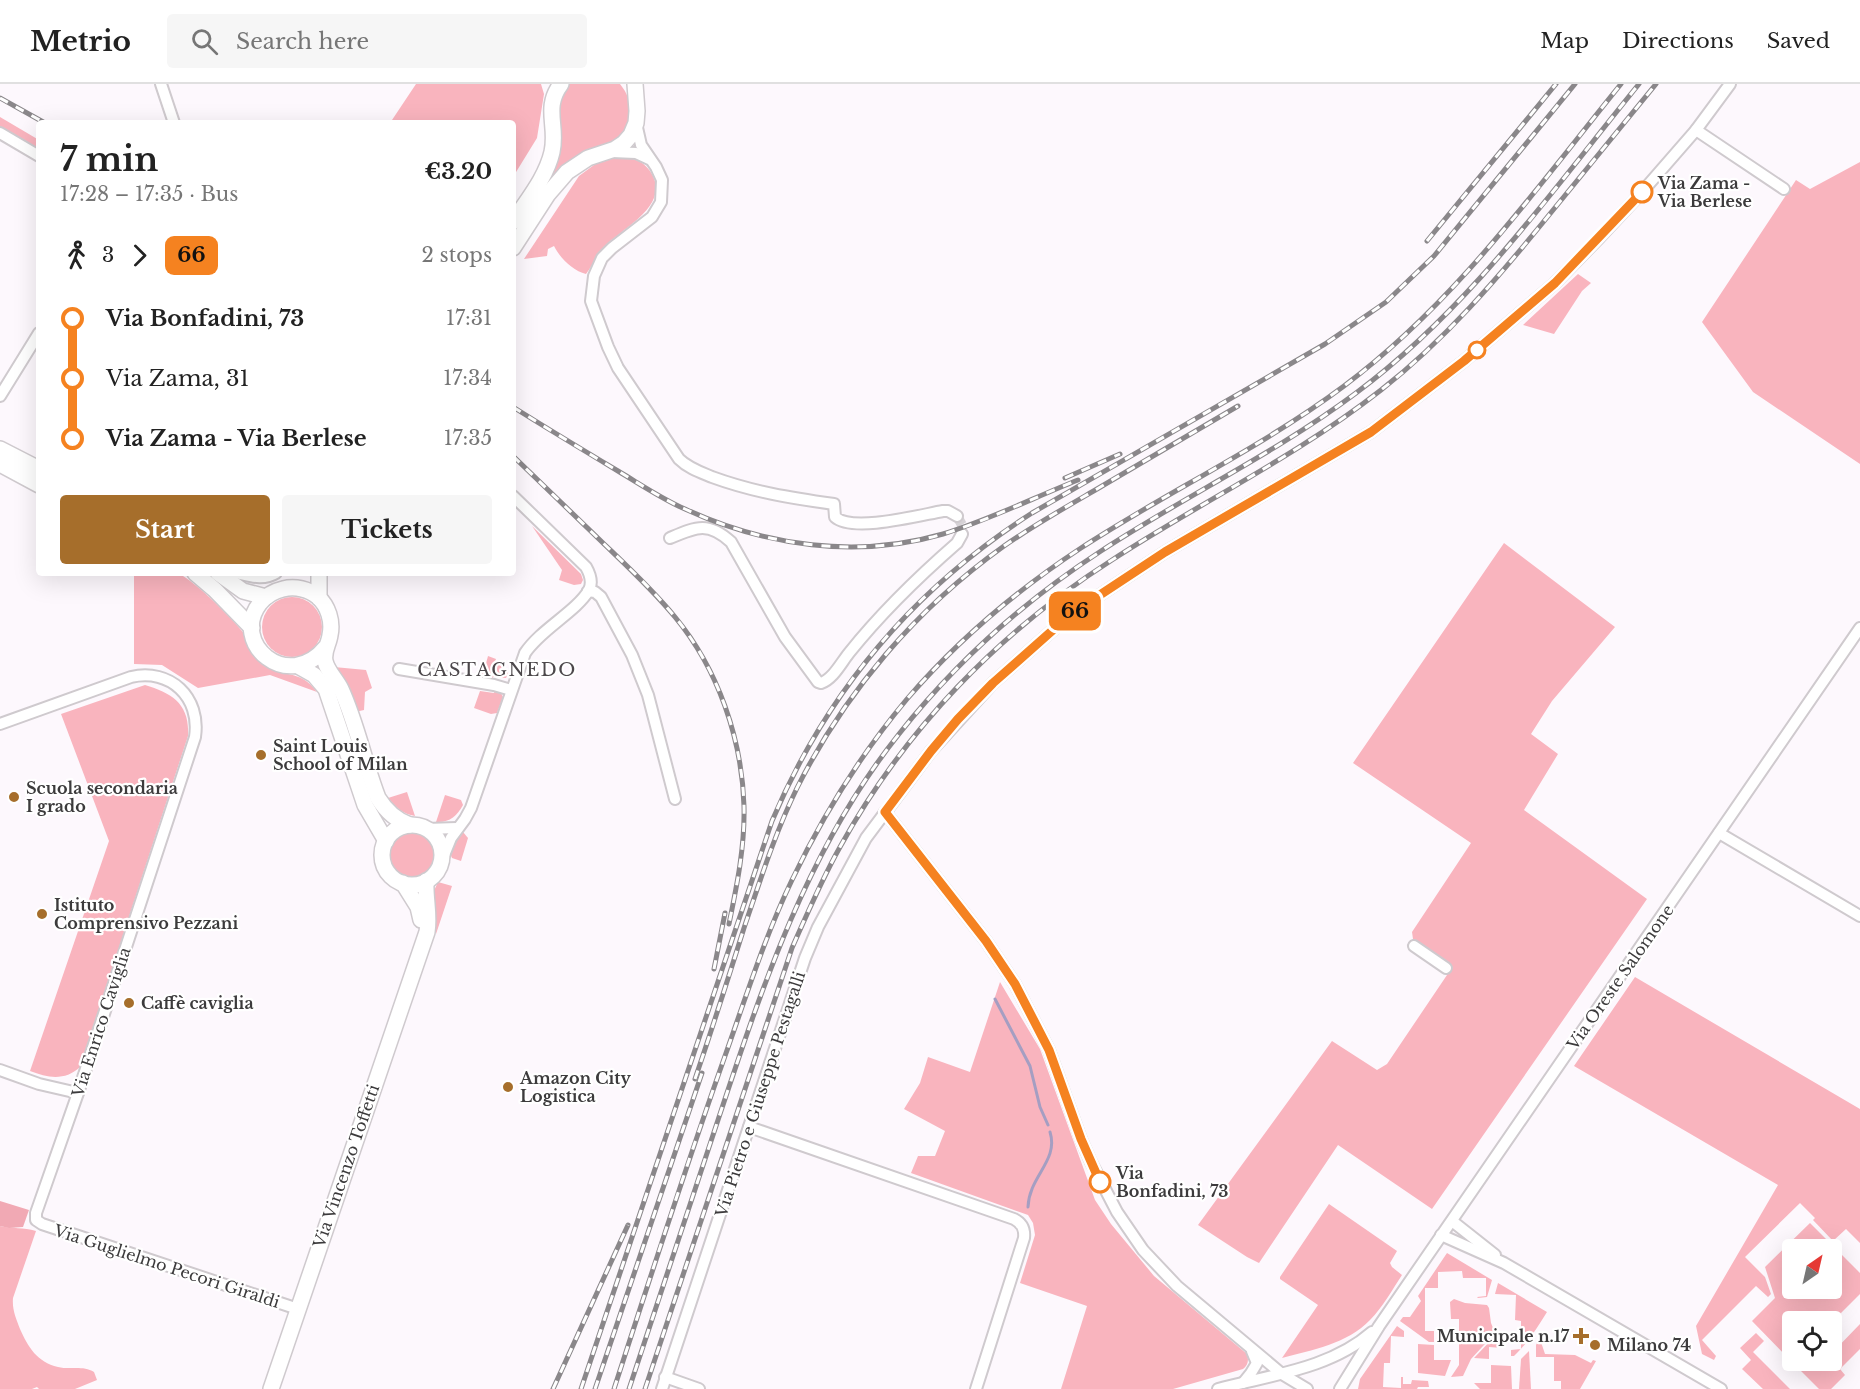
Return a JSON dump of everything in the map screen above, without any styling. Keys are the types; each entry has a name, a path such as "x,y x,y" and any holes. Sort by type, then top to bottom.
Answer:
{"street":[{"path":"161,84 173,120"},
{"path":"516,217 544,175 550,160 554,137 548,84"},
{"path":"551,102 561,84"},
{"path":"627,84 635,92 636,123 641,145 657,167 662,180 662,195 658,208 648,220 602,258 596,270 591,292 594,311 618,368 677,456 687,466 738,486 760,492 834,504 835,517 842,522 900,520 943,511 957,516"},
{"name":"Via Pietro e Giuseppe Pestagalli","path":"662,1389 809,947 854,859 885,812 931,751 993,683 1071,614 1165,552 1371,432 1458,366 1555,283 1696,130 1730,84"},
{"path":"516,244 561,178 588,158 615,150 631,135 636,123"},
{"path":"1696,130 1784,189"},
{"path":"0,133 36,154"},
{"path":"606,152 636,153 650,159"},
{"path":"0,396 36,338"},
{"path":"0,449 36,468"},
{"path":"0,464 36,483"},
{"path":"403,883 414,885 426,881 436,873 448,844 471,808 520,662 538,636 588,591 591,578 586,567 516,499"},
{"path":"670,538 702,527 718,532 731,542 785,636 821,683 831,677 906,588 957,543 962,534"},
{"path":"199,576 252,628"},
{"path":"222,576 243,591 266,597"},
{"path":"249,576 258,578 272,576"},
{"path":"291,587 299,576"},
{"path":"319,576 319,598"},
{"path":"326,647 312,661 298,666 281,665 266,657 256,643 252,628 256,610 266,597 291,587 306,590 319,598 330,616 330,635 324,655 327,666 341,689 378,798 388,812 401,822 426,829 457,828"},
{"path":"588,591 595,592 601,597 632,655 653,710 675,799"},
{"name":"Via Oreste Salomone","path":"1379,1326 1860,628"},
{"path":"298,666 314,675 326,689 365,805 386,841 395,831 410,825"},
{"path":"399,669 511,690"},
{"name":"Via Enrico Caviglia","path":"0,724 138,676 153,675 161,677 186,694 194,709 196,727 195,737 78,1093 36,1213 36,1220"},
{"path":"885,812 986,941 1015,984 1049,1050 1091,1162 1109,1198 1138,1243 1177,1287 1282,1374 1307,1389"},
{"path":"426,829 439,842 442,860"},
{"path":"1719,833 1860,916"},
{"name":"Via Vincenzo Toffetti","path":"386,841 383,851 384,864 392,876 403,883 418,907 422,944"},
{"name":"Via Vincenzo Toffetti","path":"272,1389 422,944 428,924 426,881"},
{"path":"1414,946 1446,968"},
{"path":"0,1070 39,1084 78,1093"},
{"path":"749,1127 1014,1219 1021,1224 1024,1238 976,1389"},
{"name":"Via Guglielmo Pecori Giraldi","path":"36,1220 42,1224 298,1309"},
{"path":"1452,1221 1504,1263"},
{"path":"1442,1235 1504,1263 1721,1389"},
{"path":"1218,1389 1282,1374 1344,1353 1359,1344 1379,1326"},
{"path":"1340,1389 1379,1326"},
{"path":"1243,1383 1257,1363 1251,1348"},
{"path":"665,1377 699,1389"}],"shaded area":[{"path":"416,84 541,84 544,94 537,138 516,172 516,120 392,120"},
{"path":"568,84 620,84 629,101 628,125 615,141 565,165 548,181 558,102"},
{"path":"0,117 36,138 36,149 0,128"},
{"path":"613,157 634,159 643,163 650,171 656,184 655,195 650,206 601,250 586,274 567,263 554,246 548,249 547,256 524,259 579,176 594,165"},
{"path":"1860,162 1860,464 1753,392 1702,322 1796,180 1810,189"},
{"path":"1578,274 1591,283 1582,291 1554,334 1523,325"},
{"path":"532,526 581,574 583,580 581,584 574,585 559,580 562,570"},
{"path":"1504,543 1615,627 1552,701 1531,734 1558,754 1524,810 1647,899 1432,1209 1338,1145 1259,1263 1198,1225 1332,1041 1377,1070 1387,1064 1447,975 1446,968 1414,946 1412,932 1471,843 1353,763"},
{"path":"134,576 182,576 191,581 237,625 261,662 268,667 297,676 317,692 270,675 198,688 162,665 134,664"},
{"path":"292,597 309,602 317,610 322,627 317,644 309,652 292,657 275,652 267,644 262,627 267,610 275,602"},
{"path":"488,656 496,659 495,662 504,668 508,673 506,678 493,677 492,680 467,677 482,671"},
{"path":"334,667 366,670 372,688 365,692 364,710 355,712"},
{"path":"145,685 171,696 177,702 186,716 188,736 80,1067 68,1075 56,1077 43,1075 30,1071 109,841 61,714"},
{"path":"495,689 500,691 503,697 497,713 491,714 474,708 480,691 494,693"},
{"path":"407,792 415,816 400,810 388,798"},
{"path":"445,795 461,800 463,805 452,818 436,822"},
{"path":"463,832 468,838 461,861 452,858 451,851 453,844"},
{"path":"412,833 428,840 435,856 428,872 412,879 396,872 389,856 396,840"},
{"path":"438,882 452,886 436,934 432,895"},
{"path":"1635,977 1860,1109 1860,1243 1846,1229 1835,1239 1831,1239 1800,1203 1745,1257 1765,1277 1771,1294 1768,1297 1756,1286 1702,1340 1716,1356 1714,1360 1702,1354 1696,1326 1778,1185 1574,1066"},
{"path":"1000,982 1040,1049 1095,1200 1111,1224 1154,1276 1247,1354 1248,1362 1243,1369 1173,1389 1061,1389 1087,1306 1020,1283 1035,1235 1033,1223 1028,1215 911,1173 918,1156 935,1156 945,1131 904,1109 920,1083 928,1057 970,1072"},
{"path":"0,1201 29,1210 23,1227 0,1226"},
{"path":"1329,1204 1397,1251 1390,1263 1402,1275 1379,1310 1351,1335 1317,1349 1282,1358 1318,1305 1280,1277"},
{"path":"1810,1223 1826,1239 1794,1239"},
{"path":"0,1226 36,1231 13,1298 16,1318 30,1348 39,1358 51,1365 90,1370 94,1372 97,1380 75,1389 39,1389 37,1387 0,1389"},
{"path":"1782,1250 1782,1299 1842,1299 1842,1255 1860,1273 1860,1294 1842,1312 1782,1311 1782,1352 1752,1321 1775,1298 1765,1267"},
{"path":"1447,1253 1492,1280 1487,1297 1478,1298 1486,1296 1486,1278 1463,1278 1462,1271 1438,1272 1438,1288 1425,1288 1425,1331 1434,1331 1434,1342 1429,1342 1400,1321 1403,1317 1410,1317 1421,1301 1418,1296"},
{"path":"1498,1283 1547,1312 1521,1349 1521,1321 1515,1320 1516,1295 1495,1294"},
{"path":"1454,1299 1465,1303 1487,1305 1495,1333 1471,1359 1463,1376 1451,1377 1459,1365 1459,1319 1451,1319 1450,1302"},
{"path":"1860,1324 1860,1349 1842,1367 1842,1343"},
{"path":"1397,1326 1404,1331 1404,1337 1391,1336 1390,1363 1384,1363 1383,1387 1401,1388 1401,1377 1403,1377 1403,1384 1411,1384 1412,1380 1428,1381 1429,1387 1418,1387 1417,1389 1358,1389 1360,1379"},
{"path":"1756,1333 1764,1341 1753,1352 1790,1389 1763,1389 1742,1369 1751,1360 1740,1348"},
{"path":"1496,1335 1503,1342 1502,1348 1489,1347 1489,1359 1474,1358"},
{"path":"1538,1341 1541,1342 1545,1354 1575,1355 1591,1363 1593,1360 1596,1361 1580,1389 1561,1389 1561,1381 1554,1381 1554,1357 1536,1357"},
{"path":"1418,1344 1434,1345 1434,1360 1451,1360 1445,1376 1418,1373"},
{"path":"1521,1349 1514,1356 1511,1356 1511,1350"},
{"path":"1529,1351 1531,1389 1519,1389 1521,1359"},
{"path":"1491,1365 1511,1366 1512,1389 1480,1389 1474,1383 1491,1383"},
{"path":"1801,1371 1842,1371 1845,1375 1831,1389 1819,1389"}],"waterway":[{"path":"995,999 1030,1066 1040,1107 1048,1125"},
{"path":"1028,1207 1033,1186 1050,1152 1052,1142 1050,1132"}],"tunnel":[{"path":"957,516 962,525 962,534"}],"railway":[{"path":"1427,241 1556,84"},
{"path":"581,1389 772,821 794,774 819,729 847,686 912,610 949,575 989,543 1032,513 1325,344 1386,302 1434,256 1575,84"},
{"path":"614,1389 696,1139 773,923 792,880 830,809 890,720 946,657 1034,581 1081,548 1280,430 1344,386 1384,354 1422,319 1492,244 1621,84"},
{"path":"629,1389 752,1018 791,919 839,823 867,778 899,734 968,658 1018,612 1045,591 1101,551 1326,415 1397,360 1436,324 1507,248 1639,84"},
{"path":"645,1389 792,948 840,847 894,762 925,723 993,651 1071,588 1112,560 1316,436 1405,371 1490,285 1656,84"},
{"path":"0,98 40,120"},
{"path":"695,1079 762,875 789,805 837,718 886,654 942,596 1004,546 1050,516 1238,406"},
{"path":"516,409 651,491 685,509 747,532 812,545 845,547 911,542 943,534 994,516 1078,480"},
{"path":"1065,478 1120,454"},
{"path":"516,459 667,607 690,637 715,682 733,730 744,806 742,851 729,924"},
{"path":"714,969 725,913"},
{"path":"595,1389 702,1073"},
{"path":"553,1389 628,1225"}],"bus line":[{"name":"66","path":"1100,1182 1081,1139 1042,1033 1015,984 986,941 885,812 958,719 993,683 1071,614 1165,552 1371,432 1464,361 1555,283 1642,192"}],"place":[{"name":"Via Zama - Via Berlese","path":"1642,192"},
{"name":"Saint Louis School of Milan","path":"261,755"},
{"name":"Scuola secondaria I grado","path":"14,797"},
{"name":"Istituto Comprensivo Pezzani","path":"42,914"},
{"name":"Caffè caviglia","path":"129,1003"},
{"name":"Amazon City Logistica","path":"508,1087"},
{"name":"Via Bonfadini, 73","path":"1100,1182"},
{"name":"Municipale n.17","path":"1581,1336"},
{"name":"Milano 74","path":"1595,1345"}],"district":[{"name":"CASTAGNEDO","path":"497,670"}]}
